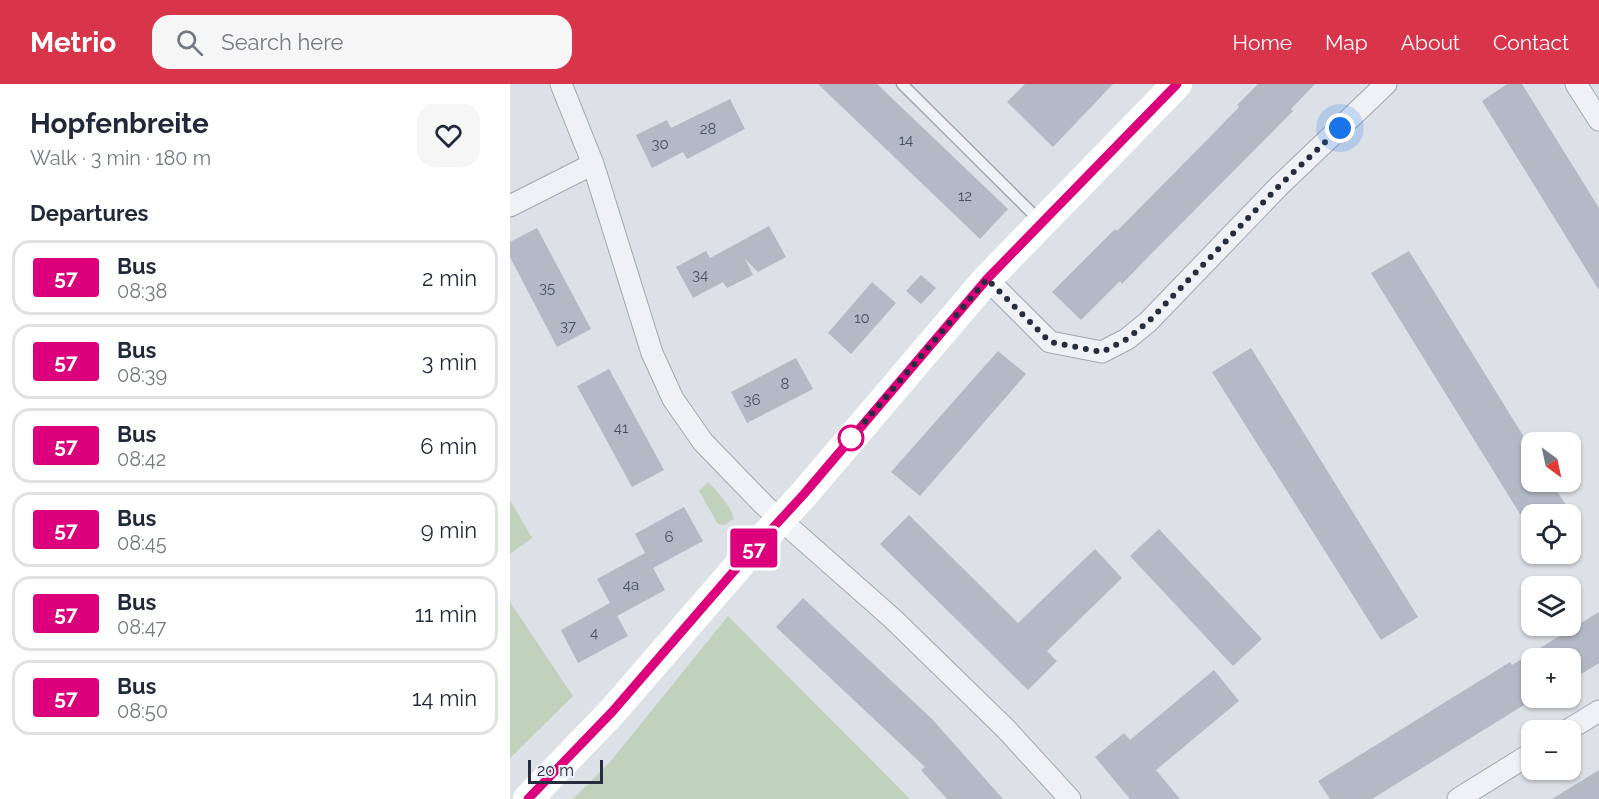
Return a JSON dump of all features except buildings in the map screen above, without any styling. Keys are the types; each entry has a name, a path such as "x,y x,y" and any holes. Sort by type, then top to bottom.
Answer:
{"main road":[{"path":"528,799 612,712 804,494 987,279 1177,84"}],"street":[{"path":"561,84 593,164 652,353 673,399 703,442 764,505 892,618 1006,729 1070,799"},
{"path":"987,279 1050,342 1102,352 1127,339 1148,322 1279,186 1386,84"},
{"path":"1576,84 1599,120"},
{"path":"510,206 593,164"},
{"path":"1581,722 1599,711"},
{"path":"1458,799 1521,760"}],"lane":[{"path":"902,84 1041,222"}],"green space":[{"path":"708,482 723,498 734,518 725,525 718,524 699,491"},
{"path":"510,500 532,538 510,554"},
{"path":"510,602 573,696 510,758"},
{"path":"728,616 910,799 573,799 610,762"}],"bus line":[{"name":"57","path":"528,799 612,712 804,494 987,279 1177,84"}],"route":[{"path":"851,438 987,279 1050,342 1102,352 1127,339 1148,322 1279,186 1340,128"}]}
